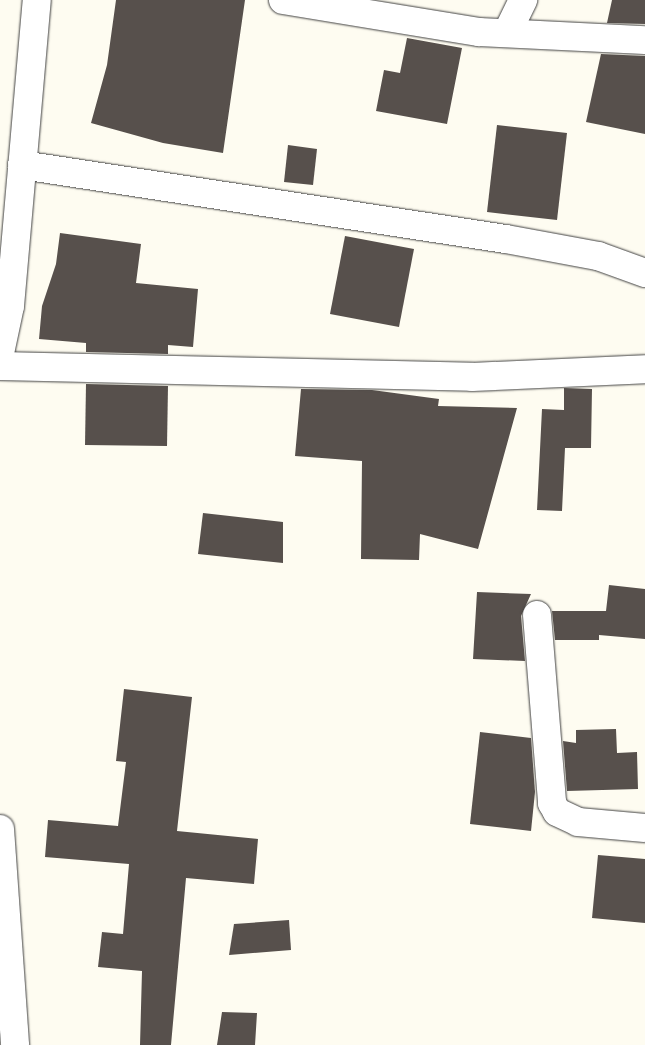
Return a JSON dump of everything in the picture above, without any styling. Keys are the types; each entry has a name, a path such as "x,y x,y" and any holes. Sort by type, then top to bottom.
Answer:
{"street":[{"path":"0,354 10,306 37,0"},
{"path":"507,33 523,0"},
{"path":"290,1 442,28 645,40"},
{"path":"22,165 506,239 598,256 645,273"},
{"path":"0,366 472,377 645,369"},
{"path":"537,615 552,803 557,812 578,822 645,828"},
{"path":"0,829 15,1045"}],"building":[{"path":"116,0 245,0 223,153 163,143 91,123 107,65"},
{"path":"612,0 645,0 645,24 607,23"},
{"path":"407,38 462,48 447,124 376,111 384,70 400,73"},
{"path":"601,54 645,56 645,134 586,122"},
{"path":"497,125 567,133 557,220 487,212"},
{"path":"288,145 317,149 313,185 284,182"},
{"path":"60,233 141,244 136,283 198,289 193,347 168,345 168,354 86,352 86,343 39,339 42,306 56,264"},
{"path":"345,236 414,249 399,327 330,314"},
{"path":"86,384 168,386 167,446 85,445"},
{"path":"564,388 592,389 591,448 565,448 562,511 537,510 542,409 564,410"},
{"path":"301,389 372,390 439,399 438,406 517,408 478,549 420,534 419,560 361,559 362,461 295,456"},
{"path":"203,513 283,522 283,563 198,554"},
{"path":"609,585 645,589 645,639 599,635 599,640 555,640 552,611 606,611"},
{"path":"477,592 531,594 521,616 525,661 473,659"},
{"path":"124,689 192,697 177,831 258,839 254,884 186,878 171,1045 140,1045 142,971 98,967 102,932 123,934 129,864 45,857 48,820 118,826 126,762 116,761"},
{"path":"616,729 617,753 637,752 638,789 567,791 563,741 576,743 576,730"},
{"path":"480,732 531,738 535,792 531,831 470,824"},
{"path":"598,855 645,859 645,923 592,918"},
{"path":"289,920 291,950 229,955 234,924"},
{"path":"222,1012 257,1013 255,1045 217,1045"}]}
